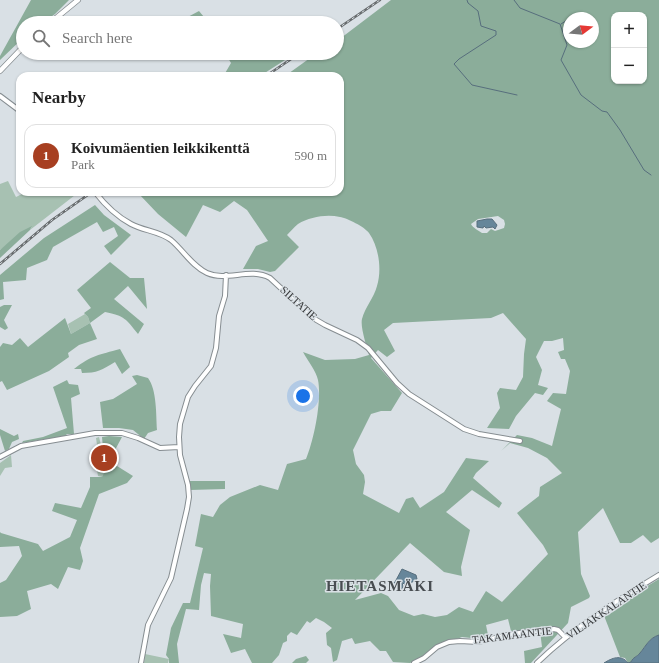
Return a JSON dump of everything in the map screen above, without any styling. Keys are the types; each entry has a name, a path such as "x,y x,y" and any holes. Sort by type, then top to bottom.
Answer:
{"main road":[{"path":"59,16 78,0"},
{"path":"0,71 16,55"}],"street":[{"path":"0,96 16,108"},
{"name":"SILTATIE","path":"97,196 110,210 132,224 160,234 170,240 196,266 207,273 226,275 262,274 270,278 313,318 357,340 368,348 397,383 409,394 464,429 479,434 520,441"},
{"path":"141,663 148,625 171,578 187,509 188,485 182,466 179,447 180,424 186,401 195,386 211,366 216,348 219,316 225,296 226,275"},
{"path":"0,457 20,446 90,433 106,432 130,435 160,448 179,447"},
{"name":"VILJAKKALANTIE","path":"537,663 571,632 659,575"},
{"name":"TAKAMAANTIE","path":"414,663 424,658 437,647 450,642 478,642 511,634 554,629 558,630 565,637"}],"green space":[{"path":"31,0 69,0 52,16 22,16"},
{"path":"391,0 659,0 659,538 651,543 643,535 631,543 620,543 603,508 578,532 581,574 590,596 589,598 571,607 568,623 531,663 525,663 524,651 542,647 540,631 512,635 508,619 486,625 489,640 462,637 433,648 421,658 410,663 393,662 386,651 380,651 370,641 355,644 352,638 342,641 337,660 333,662 331,648 327,645 326,633 332,628 316,618 310,623 307,621 297,635 291,632 287,636 287,641 283,643 279,655 272,663 252,663 245,649 231,653 223,634 241,638 243,624 211,616 211,574 204,573 201,585 199,610 186,609 177,644 179,663 169,663 169,659 166,655 171,628 183,603 190,603 203,548 195,546 201,514 213,517 220,505 230,497 260,485 278,490 287,464 306,459 312,441 316,420 319,388 316,373 303,352 325,360 355,359 369,355 363,332 362,319 365,310 374,295 379,280 379,259 375,245 367,231 347,219 329,216 318,217 298,224 287,235 299,247 275,271 270,272 258,269 243,269 256,246 268,241 247,210 234,201 220,212 203,205 186,237 158,214 141,196 344,196 344,72 291,72 307,60 344,60 344,36","holes":["498,216 504,220 504,228 495,231 491,229 487,233 482,233 471,224 478,219","503,313 526,339 523,377 516,390 500,388 497,393 500,408 487,428 509,429 516,416 535,393 543,395 548,388 538,385 542,370 536,357 544,341 552,341 563,338 564,350 558,352 561,359 565,359 570,371 566,394 553,393 547,401 561,409 552,446 532,438 517,435 501,451 510,443 528,448 547,458 562,473 540,487 539,496 517,513 543,545 548,554 502,602 486,591 473,612 459,607 447,615 435,617 423,614 414,616 399,610 388,596 381,593 355,600 410,543 444,572 462,576 461,567 470,530 446,512 472,490 499,508 502,503 473,478 476,473 489,461 466,458 444,492 420,508 413,497 406,499 399,513 363,494 365,482 364,475 356,464 353,450 371,414 381,411 391,411 402,393 371,358 378,350 387,357 395,351 384,330 393,323 491,318"]},
{"path":"199,11 203,16 190,16"},
{"path":"16,27 16,45 0,60 0,56"},
{"path":"229,60 285,60 266,72 226,72 231,63"},
{"path":"8,181 16,197 74,196 30,230 32,227 0,250 0,184"},
{"path":"95,205 104,215 131,235 111,255 104,246 118,236 114,227 103,232 97,222 53,247 47,260 27,268 26,280 3,282 4,299 0,300 0,275 44,238"},
{"path":"32,226 30,230 0,258 0,250 20,232"},
{"path":"110,262 130,278 144,278 147,309 128,286 114,299 144,324 138,334 124,319 112,313 105,312 90,323 88,317 84,313 91,308 77,290"},
{"path":"4,305 12,305 4,320 8,328 5,330 0,327 0,307"},
{"path":"85,314 90,323 71,334 68,324"},
{"path":"65,318 71,334 90,323 97,339 79,345 68,353 69,357 49,371 7,390 2,381 0,382 0,347 3,343 12,345 20,338 28,347"},
{"path":"120,349 130,367 122,374 115,362 96,372 82,373 81,369 74,369 91,358"},
{"path":"137,375 148,378 153,389 156,403 157,430 148,433 144,439 133,430 103,428 100,402 113,399 137,384 132,376"},
{"path":"67,380 69,384 78,385 80,394 71,398 74,434 22,443 23,441 43,437 67,428 53,387"},
{"path":"0,429 14,436 18,434 19,439 12,442 9,449 5,451 0,435"},
{"path":"99,437 102,449 110,448 115,450 102,477 98,476 96,465 100,464 96,438"},
{"path":"102,437 122,437 115,450 103,448"},
{"path":"11,455 12,467 5,468 0,476 0,463"},
{"path":"109,461 133,476 127,483 99,494 80,548 83,561 80,570 68,567 58,589 51,584 27,591 31,609 17,616 0,617 0,583 6,580 22,556 19,546 0,547 0,532 38,544 43,551 70,537 77,520 52,511 55,503 81,508 90,487 90,477 102,477"},
{"path":"190,481 225,481 225,489 190,490"},
{"path":"659,579 659,635 650,640 639,654 628,663 625,658 620,657 603,613"},
{"path":"145,654 169,659 168,663 144,663"},
{"path":"306,656 309,660 306,663 292,663 296,659"}],"water":[{"path":"492,219 497,225 495,229 493,227 486,228 484,226 483,228 477,227 477,221"},
{"path":"402,569 416,575 417,579 406,586 402,582 403,587 401,590 394,591 390,586 395,582"},
{"path":"659,635 659,663 628,663 639,654 650,640"},
{"path":"613,658 622,658 628,663 604,663"}],"waterway":[{"path":"467,0 468,3 478,11 481,26 496,31 496,35 459,59 454,64 472,85 517,95"},
{"path":"514,0 520,8 560,24 567,45 561,60 581,95 602,111 607,112 620,130 644,170 651,175"}],"railway":[{"path":"344,24 380,0"},
{"path":"272,72 290,60"},
{"path":"0,264 52,220 86,196"}],"place":[{"name":"Koivumäentien leikkikenttä","path":"104,458"}],"district":[{"name":"HIETASMÄKI","path":"380,586"}]}
